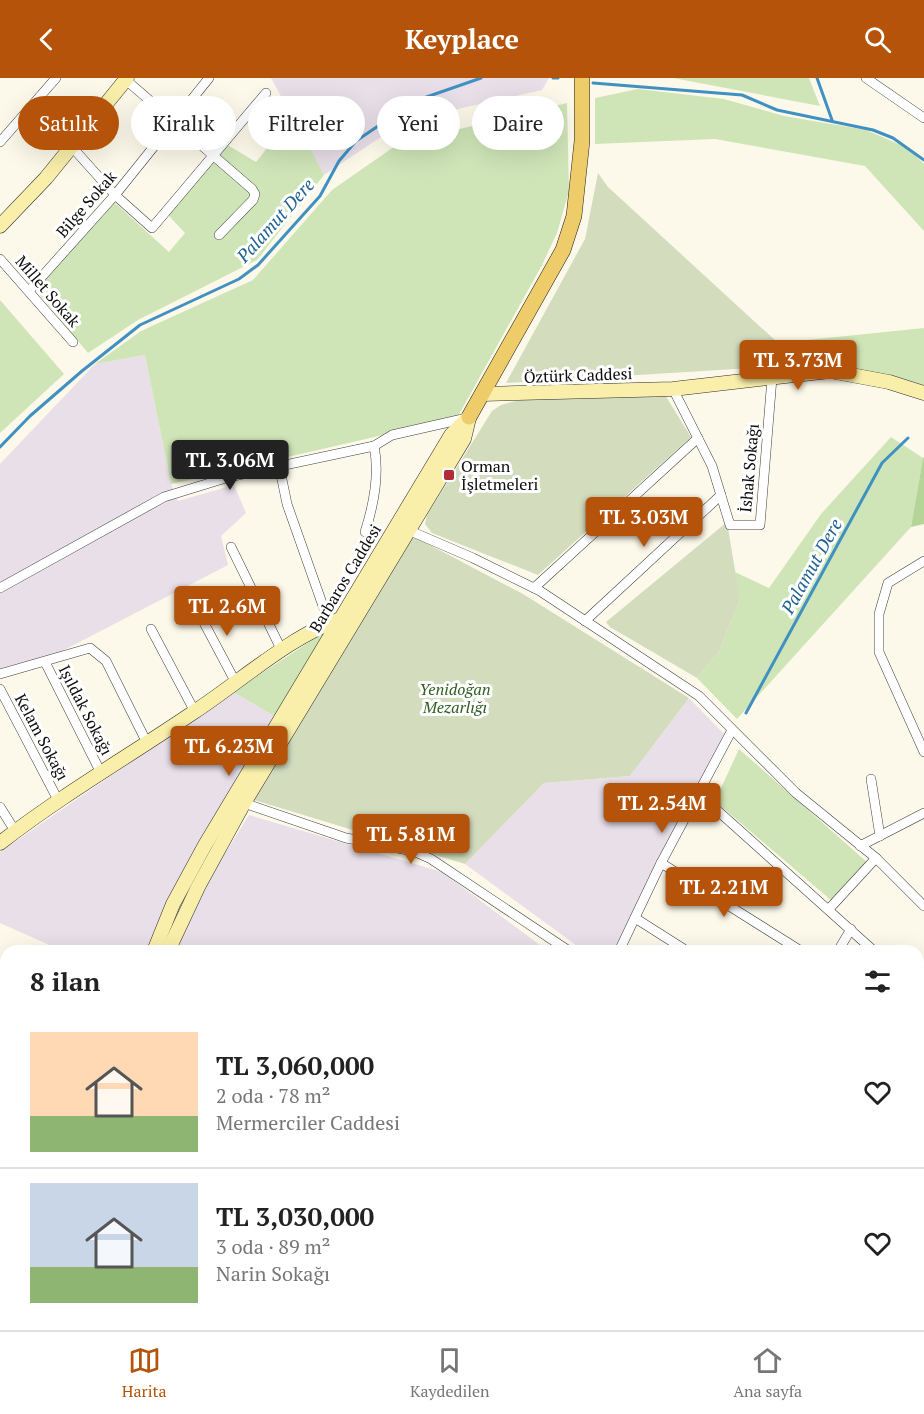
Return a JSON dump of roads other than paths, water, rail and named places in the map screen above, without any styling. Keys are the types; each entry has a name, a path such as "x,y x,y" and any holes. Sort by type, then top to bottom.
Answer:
{"main road":[{"name":"Barbaros Caddesi","path":"572,78 574,100 582,124"},
{"name":"Barbaros Caddesi","path":"156,945 173,904 200,855 340,622 464,439 469,417 562,250 574,216 582,124 582,78"},
{"path":"112,96 126,79"},
{"path":"0,226 69,150"},
{"name":"Öztürk Caddesi","path":"483,394 673,389 830,371 889,382 924,393"},
{"name":"Barbaros Caddesi","path":"171,945 198,887 340,622"},
{"path":"0,843 58,800 195,712 282,651 340,622"}],"street":[{"path":"0,142 56,78"},
{"name":"Bilge Sokak","path":"195,96 209,78"},
{"path":"866,78 879,82 924,118"},
{"path":"126,79 146,96"},
{"path":"75,150 115,195 152,228 266,93"},
{"name":"Bilge Sokak","path":"28,291 115,195 151,150"},
{"path":"206,150 242,179 255,194 219,235"},
{"name":"Millet Sokak","path":"0,259 73,342"},
{"name":"İshak Sokağı","path":"721,495 730,525 760,525 772,378"},
{"path":"585,621 721,495 712,466 673,389"},
{"path":"0,588 164,497 279,465 374,446 392,435 469,417"},
{"path":"534,588 698,438"},
{"path":"364,532 375,489 378,464 374,446"},
{"path":"279,465 287,504 340,622"},
{"path":"404,526 534,588 699,696 796,793 876,858 924,906"},
{"path":"231,547 282,651"},
{"path":"924,561 888,583 879,614 879,652 924,752"},
{"path":"194,604 236,683"},
{"path":"151,629 195,712"},
{"path":"0,674 90,648 105,661 147,743"},
{"name":"Işıldak Sokağı","path":"45,662 101,773"},
{"name":"Kelam Sokağı","path":"0,689 58,800"},
{"path":"622,945 732,730"},
{"path":"871,779 880,836"},
{"path":"699,794 868,945"},
{"path":"244,803 346,838 413,851 431,859 560,945"},
{"path":"0,807 15,831"},
{"path":"860,846 924,813"},
{"path":"829,909 876,858"},
{"path":"662,863 792,945"},
{"path":"635,918 678,945"},
{"path":"842,945 851,929"}],"waterway":[{"name":"Palamut Dere","path":"0,447 30,416 140,325 239,279 258,265 320,196 339,161 356,141 415,101 481,78"},
{"path":"553,78 558,78"},
{"path":"817,78 832,120"},
{"path":"593,83 742,95 777,110 873,130 893,138 924,160"},
{"name":"Palamut Dere","path":"746,713 882,463 908,438"}],"place":[{"name":"Orman İşletmeleri","path":"449,475"}],"park label":[{"name":"Yenidoğan Mezarlığı","path":"455,698"}]}
